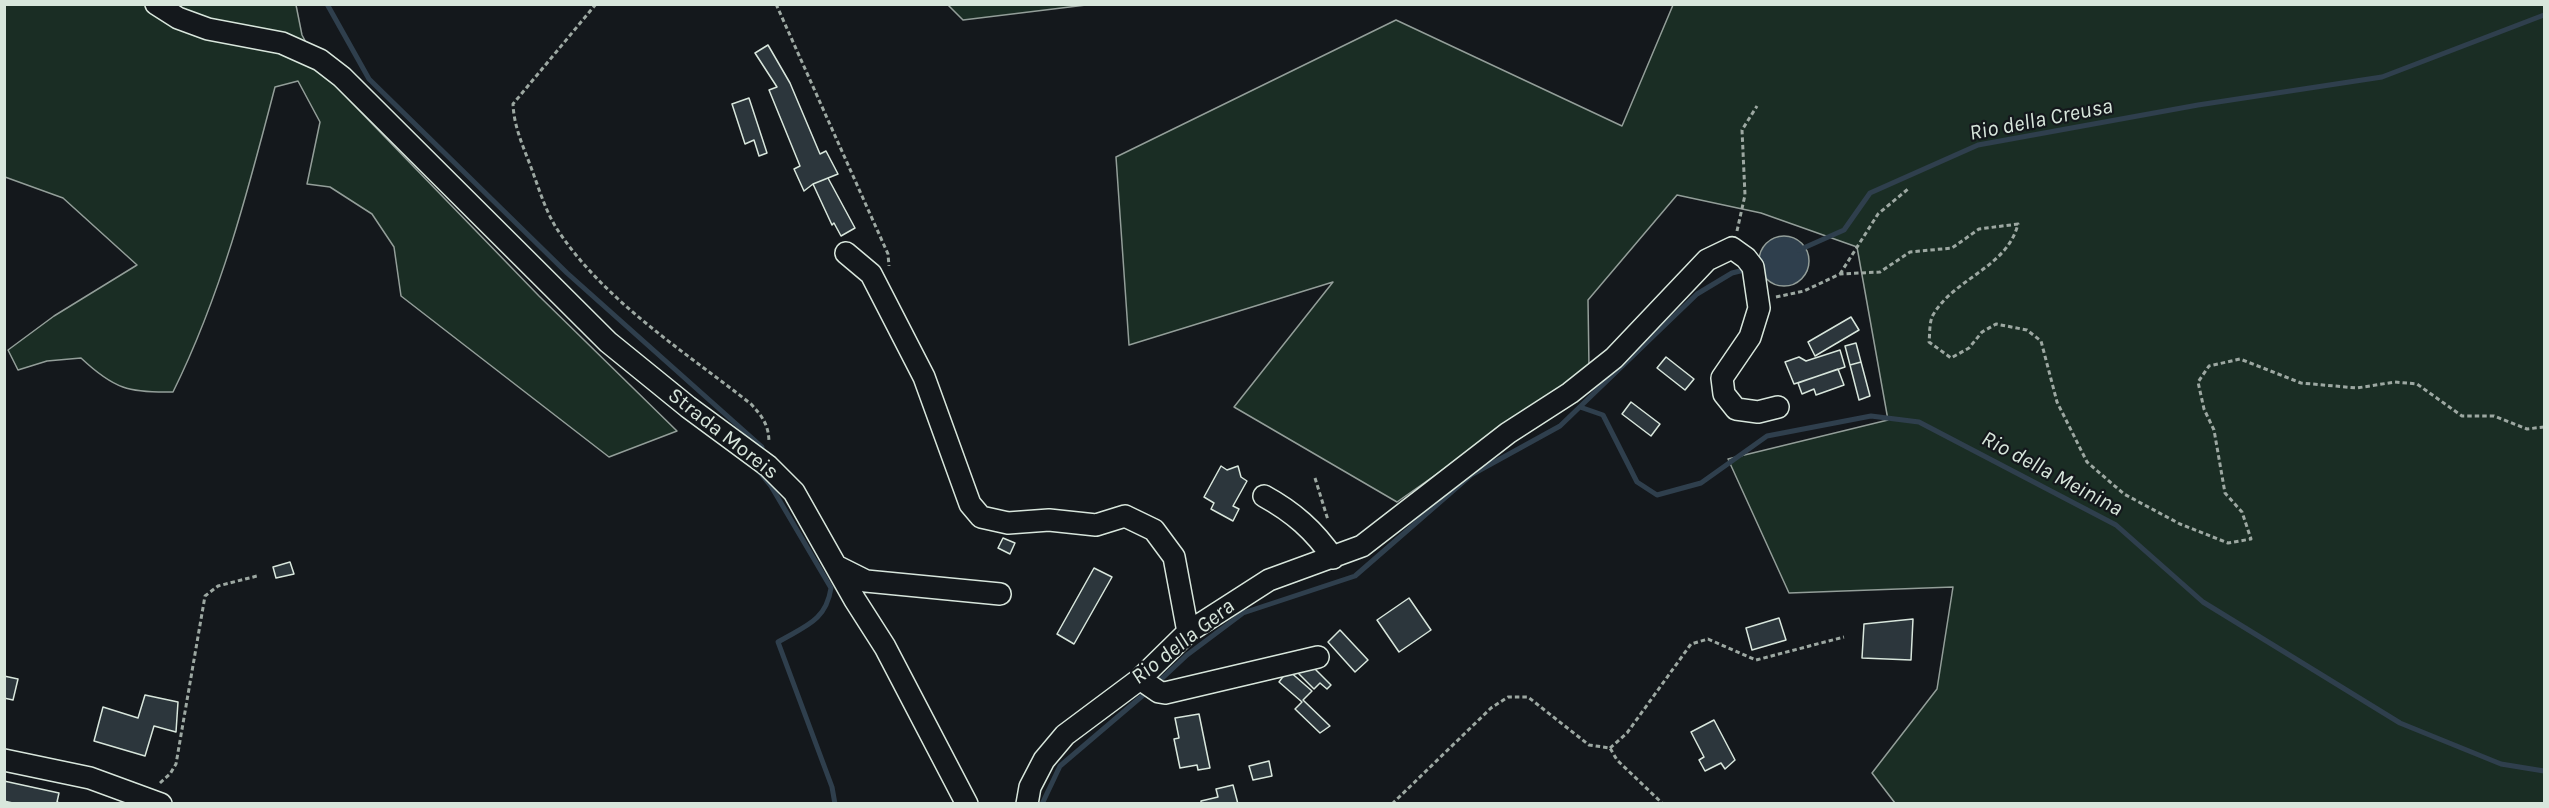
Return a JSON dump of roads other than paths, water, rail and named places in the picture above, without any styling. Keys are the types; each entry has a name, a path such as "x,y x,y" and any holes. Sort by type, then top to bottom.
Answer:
{"street":[{"name":"Strada Moreis","path":"156,4 178,18 208,29 282,43 320,60 342,77 422,154 608,342 688,407 768,466 794,492 855,600 885,646 967,804"},
{"path":"1027,804 1030,787 1044,760 1065,735 1149,685 1188,632 1269,580 1362,546 1508,434 1570,393 1614,358 1707,260 1732,248 1746,258 1753,267 1759,308 1750,336 1722,378 1724,394 1736,409 1758,412 1778,407"},
{"path":"846,253 871,274 924,377 970,504 981,518 1008,523 1049,520 1096,525 1125,516 1154,530 1174,557 1188,632"},
{"path":"1264,496 1286,508 1315,533 1333,558"},
{"path":"838,567 866,581 999,594"},
{"path":"1149,685 1166,693 1318,657"},
{"path":"4,760 160,794"}],"water":[{"path":"1784,236 1793,238 1804,247 1809,261 1807,270 1798,281 1784,286 1775,284 1764,275 1759,261 1761,252 1770,241"}],"waterway":[{"path":"327,4 369,79 567,273 762,447"},
{"name":"Rio della Creusa","path":"1799,250 1844,230 1870,193 1978,145 2198,105 2382,77 2544,15"},
{"name":"Rio della Gera","path":"1155,685 1187,655 1243,613 1355,576 1471,475 1560,426 1697,294 1732,273 1748,269"},
{"name":"Rio della Meinina","path":"1580,407 1603,415 1637,482 1657,495 1701,483 1767,436 1871,416 1919,422 2116,525 2203,602 2400,723 2501,764 2544,771"},
{"path":"757,469 771,486 831,588 819,615 805,627 778,642 832,787 835,804"},
{"name":"Rio della Gera","path":"1042,804 1060,766 1148,691"}]}
